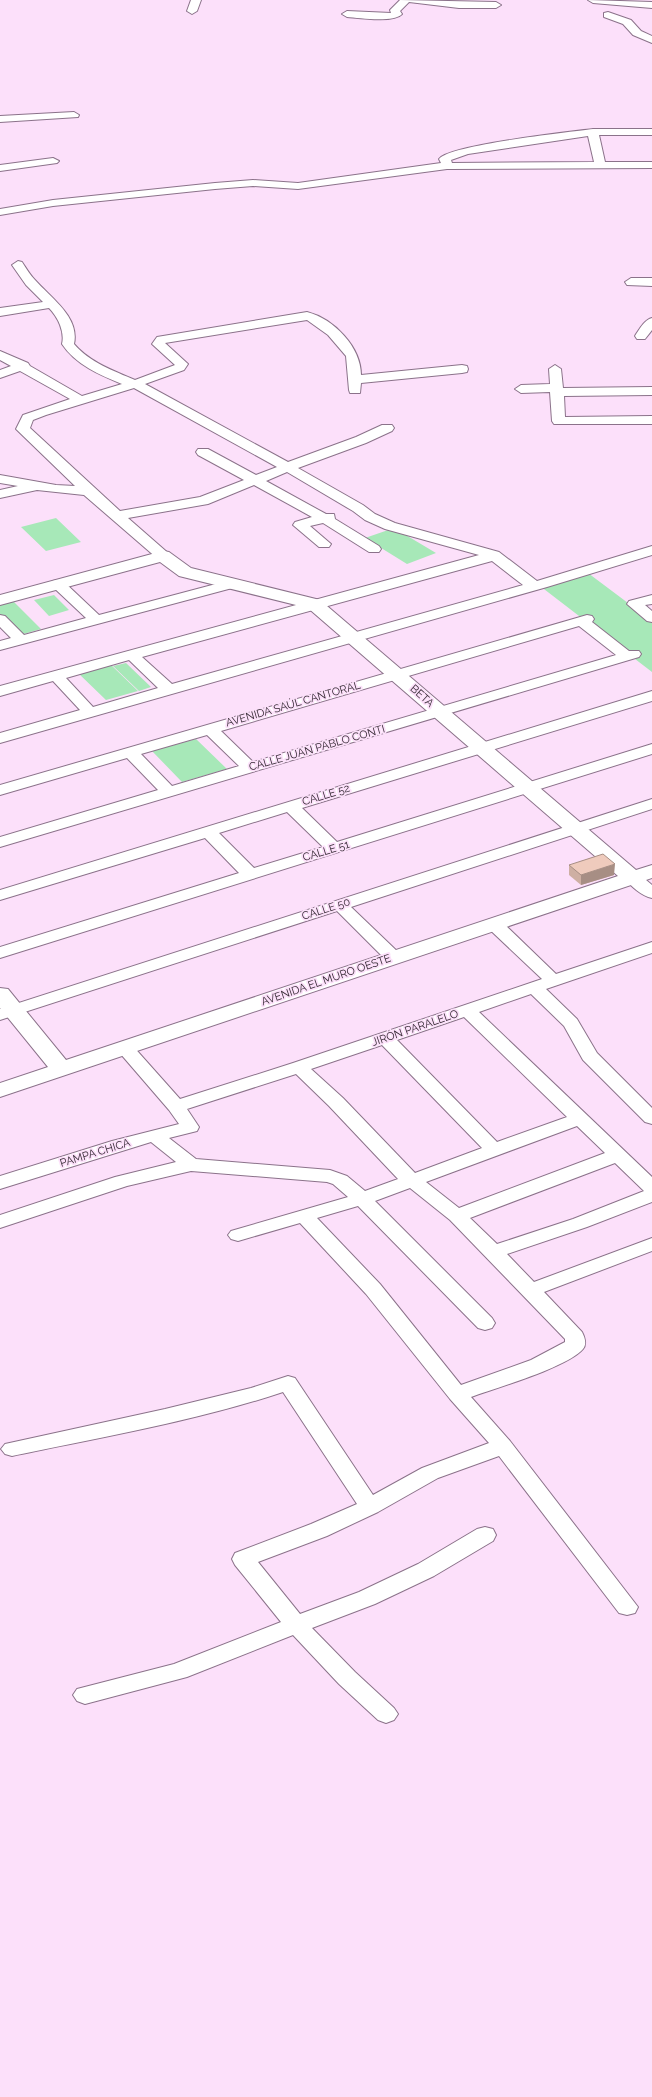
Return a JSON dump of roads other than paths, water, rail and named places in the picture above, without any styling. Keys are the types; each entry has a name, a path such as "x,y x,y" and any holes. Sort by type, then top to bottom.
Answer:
{"street":[{"path":"192,11 196,0"},
{"path":"347,14 393,16 397,14 395,10 398,6 406,0"},
{"path":"412,0 434,4 496,5"},
{"path":"593,0 652,5"},
{"path":"622,2 635,0"},
{"path":"434,4 435,11 470,12"},
{"path":"608,15 627,22 638,33 652,40"},
{"path":"0,119 30,116 74,115"},
{"path":"593,132 600,166"},
{"path":"447,166 445,159 457,153 538,139 593,132 651,132 652,144"},
{"path":"538,139 540,166"},
{"path":"0,168 53,161"},
{"path":"0,212 53,203 215,186 253,183 298,186 447,166 652,165"},
{"path":"18,265 50,304 59,312 70,335 68,344 75,354 110,374 135,384 289,468 361,510 370,517 390,526 494,555 534,586"},
{"path":"631,282 652,282"},
{"path":"0,312 50,304"},
{"path":"163,556 88,491 23,428 28,418 135,384 176,369 181,365 158,344 161,340 307,316 317,318 346,346 352,357 355,385 462,369"},
{"path":"641,336 652,322"},
{"path":"0,355 24,366 81,400"},
{"path":"0,374 24,366"},
{"path":"555,369 559,421 652,420"},
{"path":"521,389 652,391"},
{"path":"116,516 203,501 387,428"},
{"path":"203,452 324,518 374,549"},
{"path":"0,479 41,486 88,491"},
{"path":"0,494 41,486"},
{"path":"324,544 300,525 361,510"},
{"path":"0,738 534,586 652,550"},
{"path":"0,691 494,555"},
{"path":"0,600 163,556"},
{"name":"BETA","path":"163,556 185,572 314,604 576,829 643,874 652,893"},
{"path":"58,584 96,620"},
{"path":"0,646 231,584"},
{"path":"652,599 634,604 652,618"},
{"path":"0,619 21,640"},
{"name":"AVENIDA SAÚL CANTORAL","path":"0,790 584,620 631,655"},
{"path":"132,655 169,690"},
{"name":"CALLE JUAN PABLO CONTI","path":"0,842 631,655"},
{"path":"56,676 92,712"},
{"name":"CALLE 52","path":"0,895 652,696"},
{"path":"209,728 250,768"},
{"name":"CALLE 51","path":"0,953 652,749"},
{"path":"130,752 169,792"},
{"name":"CALLE 50","path":"7,1012 652,804"},
{"path":"290,806 334,848"},
{"path":"208,831 250,874"},
{"name":"AVENIDA EL MURO OESTE","path":"0,1090 643,874"},
{"path":"340,905 393,957"},
{"path":"494,924 553,980"},
{"name":"JIRÓN PARALELO","path":"176,1106 299,1067 652,946"},
{"path":"534,987 571,1023 589,1056 652,1118"},
{"path":"0,994 7,1012 62,1070"},
{"path":"467,1010 652,1188"},
{"path":"385,1038 494,1150"},
{"path":"125,1048 176,1106"},
{"path":"299,1067 336,1102 410,1180 457,1216 494,1252 575,1337 575,1345 550,1359 457,1394"},
{"name":"PAMPA CHICA","path":"0,1183 67,1160 154,1135 190,1127 176,1106"},
{"path":"238,1235 362,1199 410,1180 579,1119"},
{"path":"154,1135 190,1165"},
{"path":"457,1216 617,1155"},
{"path":"0,1222 122,1181 190,1165 330,1176 340,1180 362,1199 486,1323"},
{"path":"494,1252 580,1223 652,1195"},
{"path":"303,1215 372,1289 421,1347 457,1394 503,1446 627,1607"},
{"path":"531,1290 652,1244"},
{"path":"12,1449 165,1416 255,1394 288,1383 370,1507"},
{"path":"386,1714 361,1692 297,1625 243,1559 319,1530 370,1507 430,1473 503,1446"},
{"path":"85,1695 179,1671 227,1650 367,1598 426,1570 485,1535"}]}
